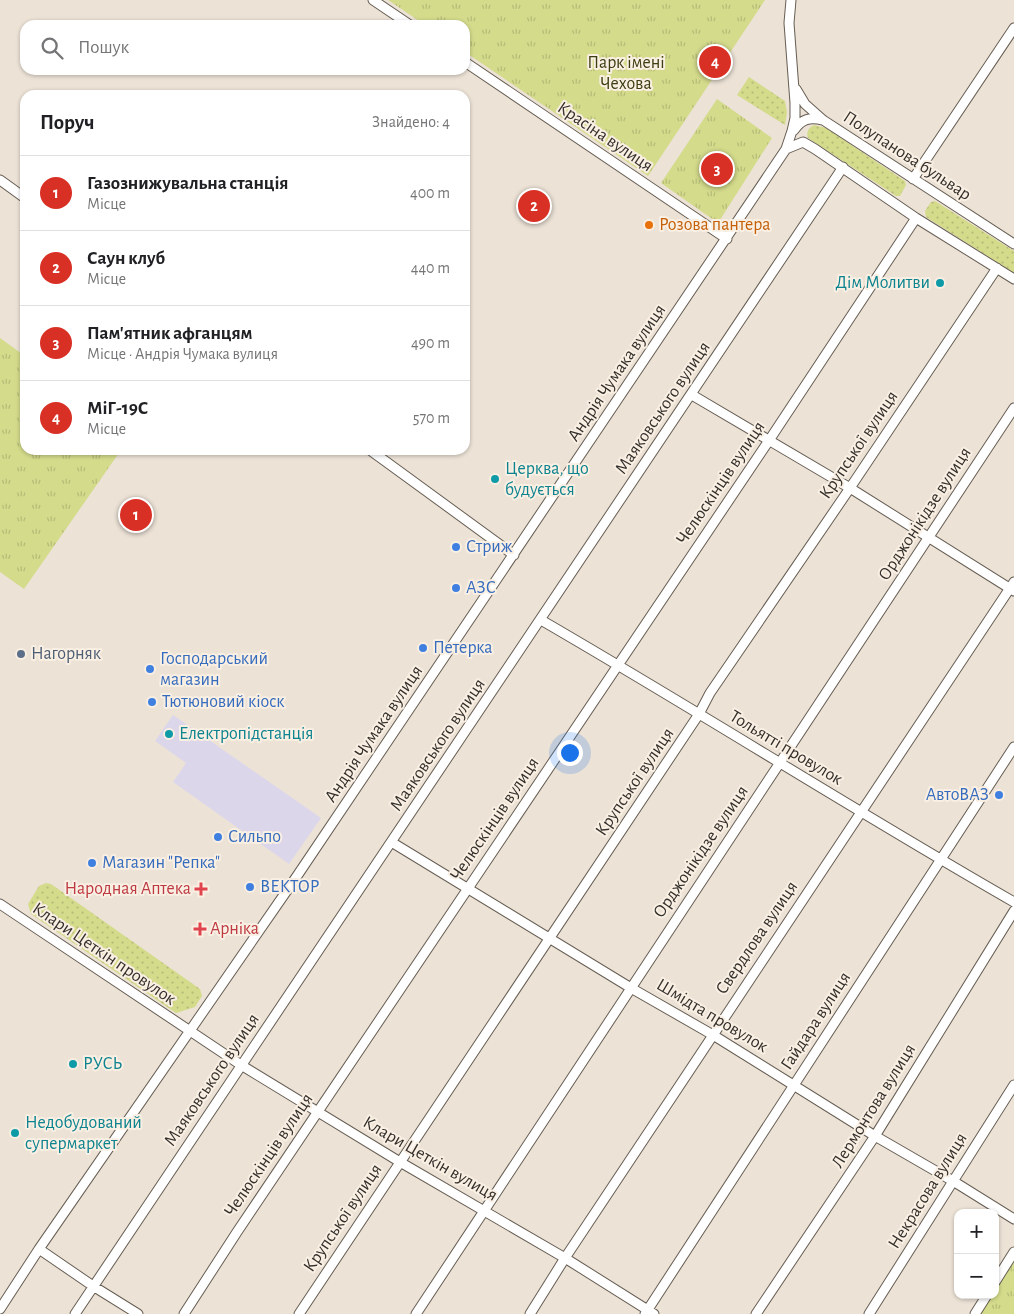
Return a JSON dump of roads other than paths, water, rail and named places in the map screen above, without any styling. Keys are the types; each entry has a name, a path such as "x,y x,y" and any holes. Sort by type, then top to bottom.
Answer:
{"street":[{"path":"372,0 402,20"},
{"name":"Андрія Чумака вулиця","path":"0,1309 39,1249 190,1032 514,555 786,149 792,131 795,103 789,23 791,0"},
{"path":"913,179 1014,28"},
{"name":"Красіна вулиця","path":"470,65 727,239"},
{"name":"Полупанова бульвар","path":"793,84 805,104 823,120 1014,244"},
{"path":"792,131 800,121 812,117 823,120"},
{"path":"786,149 803,142 843,167 916,218 1014,279"},
{"name":"Маяковського вулиця","path":"75,1314 393,842 843,167"},
{"path":"0,180 20,194"},
{"name":"Челюскінців вулиця","path":"184,1314 237,1232 770,440 916,218"},
{"name":"Крупської вулиця","path":"299,1314 699,714 710,693 997,268"},
{"path":"692,395 850,488 1012,588"},
{"name":"Орджонікідзе вулиця","path":"416,1314 1014,408"},
{"path":"377,455 514,555"},
{"name":"Свердлова вулиця","path":"530,1314 713,1035 1012,588"},
{"name":"Тольятті провулок","path":"541,620 780,762 941,861 1014,902"},
{"name":"Гайдара вулиця","path":"649,1312 794,1084 1014,747"},
{"name":"Шмідта провулок","path":"393,842 549,939 713,1035 875,1136 1014,1219"},
{"name":"Клари Цеткін провулок","path":"0,904 190,1032"},
{"name":"Лермонтова вулиця","path":"756,1314 875,1136 1014,911"},
{"name":"Клари Цеткін вулиця","path":"190,1032 400,1162 565,1258 649,1312"},
{"name":"Некрасова вулиця","path":"869,1314 1014,1085"},
{"path":"39,1249 138,1314"},
{"path":"999,1276 1014,1252"},
{"path":"975,1314 984,1299"}],"place":[{"name":"МіГ-19С","path":"715,62"},
{"name":"Пам'ятник афганцям","path":"717,169"},
{"name":"Саун клуб","path":"534,206"},
{"name":"Розова пантера","path":"649,225"},
{"name":"Дім Молитви","path":"940,283"},
{"name":"Церква, що будується","path":"495,479"},
{"name":"Газознижувальна станція","path":"136,515"},
{"name":"Стриж","path":"456,547"},
{"name":"АЗС","path":"456,588"},
{"name":"Петерка","path":"423,648"},
{"name":"Нагорняк","path":"21,654"},
{"name":"Господарський магазин","path":"150,669"},
{"name":"Тютюновий кіоск","path":"152,702"},
{"name":"Електропідстанція","path":"169,734"},
{"name":"АвтоВАЗ","path":"999,795"},
{"name":"Сильпо","path":"218,837"},
{"name":"Магазин \"Репка\"","path":"92,863"},
{"name":"ВЕКТОР","path":"250,887"},
{"name":"Народная Аптека","path":"201,889"},
{"name":"Арніка","path":"200,929"},
{"name":"РУСЬ","path":"73,1064"},
{"name":"Недобудований супермаркет","path":"15,1133"}],"park label":[{"name":"Парк імені Чехова","path":"626,73"}]}
